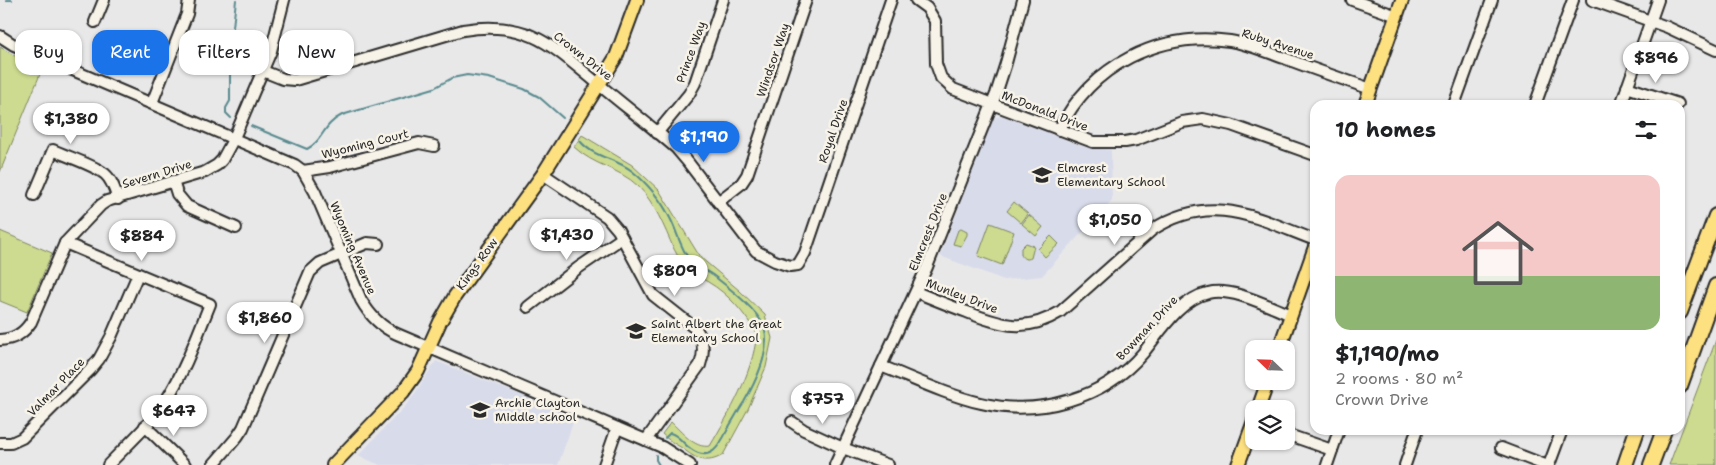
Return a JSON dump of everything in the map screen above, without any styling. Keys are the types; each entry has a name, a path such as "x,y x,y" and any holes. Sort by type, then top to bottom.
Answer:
{"highway":[{"path":"1685,299 1716,216"},
{"path":"1685,372 1716,286"},
{"path":"1625,465 1635,435"},
{"path":"1651,465 1662,435"}],"main road":[{"name":"Kings Row","path":"333,465 403,392 418,371 454,296 543,174 599,85 620,48 637,0"},
{"path":"1367,100 1402,0"},
{"path":"1282,340 1310,261"},
{"path":"1238,465 1245,446"}],"street":[{"path":"95,22 104,0"},
{"path":"152,104 186,14 189,0"},
{"name":"Severn Drive","path":"269,54 276,37 284,0"},
{"name":"Prince Way","path":"657,132 689,94 695,83 723,0"},
{"name":"Windsor Way","path":"718,202 741,184 747,175 806,0"},
{"name":"Royal Drive","path":"795,266 802,260 805,253 891,0"},
{"name":"McDonald Drive","path":"916,0 927,8 935,21 936,64 941,78 953,89 1084,140 1115,143 1136,140 1190,120 1213,120 1231,124 1310,152"},
{"name":"Elmcrest Drive","path":"835,465 916,292 992,104 1006,63 1023,0"},
{"path":"1352,0 1397,16"},
{"path":"1456,100 1492,0"},
{"path":"1537,100 1573,0"},
{"path":"1592,0 1690,36 1716,50"},
{"path":"1623,100 1658,0"},
{"name":"Crown Drive","path":"269,74 278,78 295,80 464,30 493,27 520,31 558,50 682,153 756,251 775,261 795,266"},
{"path":"0,36 14,45 234,138 303,170"},
{"name":"Ruby Avenue","path":"1059,130 1075,102 1108,70 1144,50 1178,41 1208,39 1245,45 1371,89"},
{"name":"Severn Drive","path":"0,340 8,340 21,334 31,322 65,243 101,205 107,201 205,172 217,166 234,138 260,75"},
{"path":"1627,87 1666,100"},
{"name":"Wyoming Court","path":"303,170 330,167 419,143 434,146"},
{"path":"34,194 53,150 106,175 118,199"},
{"name":"Wyoming Avenue","path":"303,170 315,192 361,300 373,318 390,331 646,440 671,452 690,465"},
{"path":"543,174 607,218 622,238 653,295 696,329 700,335 703,347 698,369 646,440"},
{"path":"173,181 177,194 187,206 236,228"},
{"name":"Munley Drive","path":"916,292 991,322 1021,326 1046,320 1060,312 1152,230 1169,220 1187,213 1206,210 1234,211 1310,238"},
{"path":"528,307 578,268 622,238"},
{"path":"65,243 210,304 175,385 166,400 145,426 108,465"},
{"path":"213,465 237,438 310,272 320,263 367,243 378,244"},
{"name":"Valmar Place","path":"0,443 11,443 22,438 90,370 106,346 138,274"},
{"name":"Bowman Drive","path":"881,366 956,396 979,403 1023,408 1048,405 1087,394 1121,374 1139,357 1180,309 1193,298 1200,295 1224,292 1291,315"},
{"path":"792,422 804,430 843,448 888,465"},
{"path":"145,426 185,465"},
{"path":"604,465 617,428"},
{"path":"1327,465 1337,435"},
{"path":"1405,465 1416,435"},
{"path":"1549,465 1560,435"},
{"path":"1295,437 1332,450"},
{"path":"1501,448 1545,465"}],"shaded area":[{"name":"Elmcrest Elementary School","path":"1003,116 1085,147 1111,150 1112,200 1042,276 1004,280 940,256 992,122 996,117"},
{"name":"Archie Clayton Middle school","path":"436,361 575,417 558,465 380,465 358,456 409,402"}],"green space":[{"path":"0,47 15,56 15,75 40,75 0,172"},
{"path":"582,135 632,165 659,190 700,257 765,315 772,338 766,367 748,409 723,455 717,458 706,460 697,458 662,434 671,422 693,442 699,445 710,446 739,393 750,364 757,334 730,298 716,287 686,270 654,208 638,186 623,175 590,159 574,147"},
{"path":"1014,202 1028,214 1021,223 1007,211"},
{"path":"1029,215 1043,227 1036,236 1022,224"},
{"path":"990,223 1014,232 1002,265 978,256"},
{"path":"961,229 967,232 967,235 961,246 953,244 958,230"},
{"path":"0,231 52,253 27,312 0,301"},
{"path":"1051,236 1059,244 1045,257 1038,249"},
{"path":"1026,243 1034,246 1031,258 1028,259 1024,258 1021,254 1021,248"},
{"path":"1716,340 1716,465 1669,465 1680,435 1685,435 1685,422"}],"waterway":[{"path":"6,0 12,0"},
{"path":"231,118 226,113 226,108 230,101 230,54 236,0"},
{"path":"251,126 307,149 317,141 330,123 342,115 434,88 452,78 467,75 489,78 524,89 539,97 563,118"},
{"path":"580,141 598,155 626,167 643,181 667,212 689,259 727,286 758,316 765,330 765,348 757,377 716,449 705,454 699,453 688,447 673,434 670,433 665,438"},
{"path":"656,455 659,465"}],"place":[{"name":"Elmcrest Elementary School","path":"1042,175"},
{"name":"Saint Albert the Great Elementary School","path":"636,331"},
{"name":"Archie Clayton Middle school","path":"480,410"}]}
